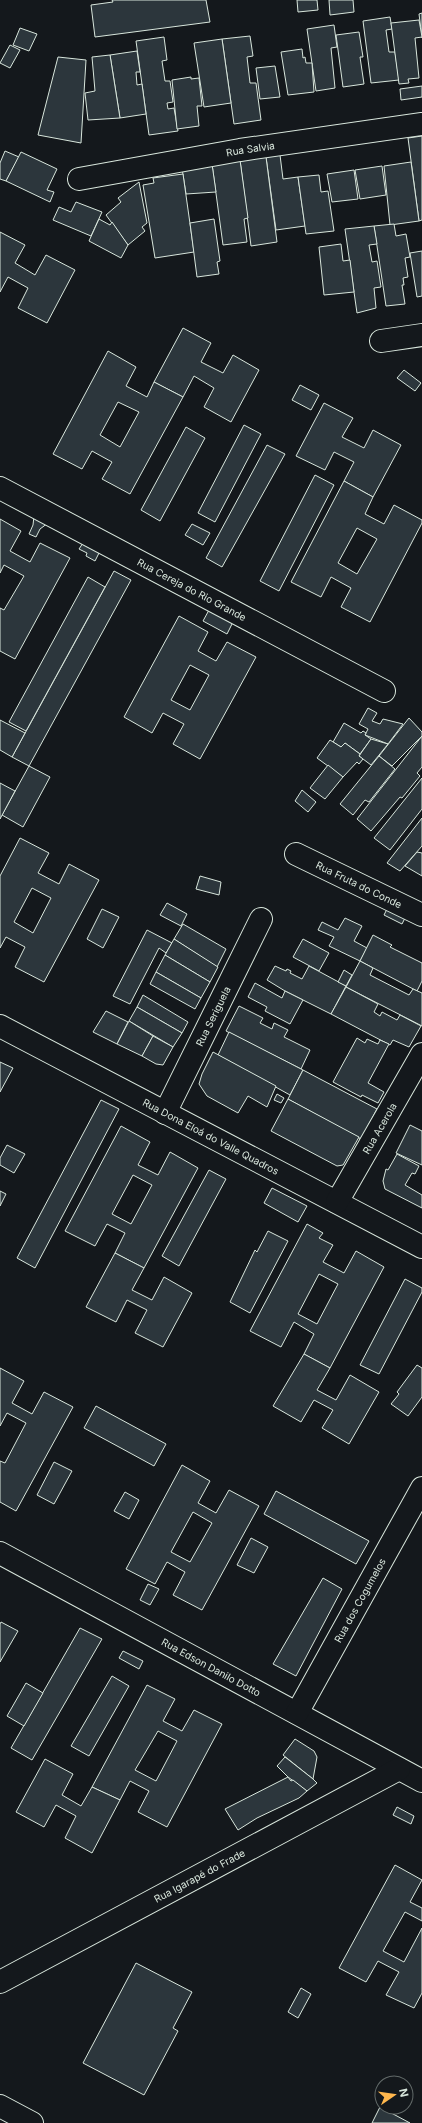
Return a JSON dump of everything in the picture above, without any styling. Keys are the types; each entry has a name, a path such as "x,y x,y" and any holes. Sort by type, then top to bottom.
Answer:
{"street":[{"name":"Rua Salvia","path":"79,180 240,150 422,124"},
{"path":"381,341 422,334"},
{"name":"Rua Cereja do Rio Grande","path":"0,488 384,691"},
{"name":"Rua Fruta do Conde","path":"296,854 422,915"},
{"name":"Rua Seriguela","path":"165,1113 261,919"},
{"name":"Rua Dona Eloá do Valle Quadros","path":"0,1026 422,1247"},
{"name":"Rua Acerola","path":"337,1202 422,1054"},
{"name":"Rua dos Cogumelos","path":"297,1713 422,1488"},
{"name":"Rua Edson Danilo Dotto","path":"0,1553 422,1781"},
{"name":"Rua Igarapé do Frade","path":"0,1982 400,1769"},
{"path":"0,2106 32,2123"}],"building":[{"path":"112,0 206,0 210,22 95,37 91,5 113,2"},
{"path":"297,0 317,0 318,10 298,12"},
{"path":"329,0 353,0 354,12 330,15"},
{"path":"422,13 422,38 419,14"},
{"path":"390,17 392,29 386,30 389,52 395,52 399,80 371,83 363,21"},
{"path":"419,20 422,37 415,38 419,78 408,79 409,83 399,84 391,23"},
{"path":"334,25 337,47 331,48 335,88 316,91 307,29"},
{"path":"20,28 37,34 29,51 13,45"},
{"path":"359,32 363,57 360,57 364,84 343,87 336,35"},
{"path":"250,36 253,56 247,57 250,83 256,83 261,120 234,124 222,39"},
{"path":"164,37 167,60 162,61 165,81 170,81 173,102 167,103 168,109 174,108 178,131 149,135 136,41"},
{"path":"222,39 231,103 204,107 194,43"},
{"path":"10,45 20,50 10,68 0,63"},
{"path":"302,49 303,58 305,57 306,63 312,63 314,92 288,95 281,52"},
{"path":"137,51 140,72 136,72 137,85 142,84 146,114 120,118 110,55"},
{"path":"110,55 120,118 88,120 85,93 95,91 92,57"},
{"path":"58,57 86,60 81,143 38,135"},
{"path":"275,66 280,97 260,99 256,68"},
{"path":"191,77 191,79 199,78 202,106 197,106 199,126 177,129 172,80"},
{"path":"422,86 422,97 401,100 400,89"},
{"path":"422,136 422,220 419,221 408,138"},
{"path":"5,151 19,157 6,181 0,179 0,163"},
{"path":"21,152 57,169 47,190 54,192 50,202 6,181"},
{"path":"280,155 283,179 298,177 305,226 276,230 266,157"},
{"path":"266,157 277,242 251,246 240,160"},
{"path":"240,160 248,218 244,219 247,242 223,245 212,164"},
{"path":"411,162 419,221 390,225 384,166"},
{"path":"212,164 216,192 186,194 182,168"},
{"path":"382,166 386,195 360,199 355,170"},
{"path":"354,170 358,199 332,202 327,174"},
{"path":"183,174 194,252 155,258 143,185 154,183 153,178"},
{"path":"319,175 321,192 328,191 334,231 306,234 298,177"},
{"path":"139,182 147,223 142,227 145,231 128,245 106,215 121,202 118,198"},
{"path":"76,202 102,212 91,236 53,220 59,207 71,212"},
{"path":"99,219 110,225 112,222 128,245 121,258 89,241"},
{"path":"214,219 220,261 217,262 219,274 197,277 190,223"},
{"path":"394,224 396,236 406,234 410,257 405,258 408,277 403,278 404,285 402,285 405,304 386,306 374,226"},
{"path":"374,226 377,244 369,245 372,262 377,261 381,287 374,288 376,308 357,313 345,229"},
{"path":"0,232 25,245 15,263 35,275 46,255 75,270 47,323 18,308 28,288 8,277 0,292"},
{"path":"341,244 343,261 350,260 354,292 324,295 319,247"},
{"path":"422,251 422,296 417,297 410,253"},
{"path":"183,328 211,343 201,362 223,373 233,355 259,370 231,422 204,407 214,388 194,376 183,397 154,382"},
{"path":"108,351 136,367 126,386 147,397 154,382 183,397 130,494 102,479 112,462 92,451 82,469 53,454","holes":["118,402 139,412 120,447 100,435"]},
{"path":"404,370 421,383 415,391 397,378"},
{"path":"300,385 319,395 311,410 292,400"},
{"path":"324,403 353,418 342,437 364,448 373,430 401,445 373,497 344,481 354,462 334,452 325,470 296,456"},
{"path":"244,425 261,434 215,522 198,513"},
{"path":"186,427 205,438 160,521 141,510"},
{"path":"267,445 285,454 222,567 206,558"},
{"path":"315,475 334,485 279,591 260,581"},
{"path":"344,481 373,497 365,514 384,524 394,505 422,520 422,523 370,622 341,607 351,588 331,577 321,597 291,582","holes":["357,528 377,539 357,574 338,563"]},
{"path":"34,516 48,523 40,529 36,537 29,534 33,525"},
{"path":"0,519 21,531 10,551 30,562 40,543 70,558 15,659 0,651 0,608 4,610 24,576 4,565 0,573"},
{"path":"192,524 210,533 203,545 185,535"},
{"path":"83,543 100,551 95,561 86,556 87,553 79,549"},
{"path":"114,571 131,580 29,766 12,757"},
{"path":"88,577 105,587 26,731 9,722"},
{"path":"209,610 233,622 227,634 203,621"},
{"path":"179,616 208,632 198,651 216,661 227,642 256,657 200,759 173,744 184,724 163,713 152,733 124,717","holes":["190,665 209,675 190,710 171,700"]},
{"path":"368,708 377,713 372,721 380,724 383,719 403,724 388,744 365,735 368,729 359,724"},
{"path":"409,718 422,732 422,736 392,766 379,756"},
{"path":"0,720 25,733 12,757 0,750"},
{"path":"344,723 361,733 363,731 366,733 365,735 371,739 360,754 345,743 341,747 333,742"},
{"path":"422,736 422,767 417,773 420,776 371,831 357,819"},
{"path":"371,739 388,744 371,765 359,756"},
{"path":"330,740 341,747 345,743 360,754 359,756 363,759 359,764 357,762 343,777 317,758"},
{"path":"379,756 395,769 369,802 365,800 353,815 340,804"},
{"path":"328,765 343,777 325,799 310,788"},
{"path":"29,766 50,777 23,827 2,815"},
{"path":"422,778 422,809 390,850 374,838"},
{"path":"0,783 15,791 0,819"},
{"path":"302,790 316,802 308,812 295,801"},
{"path":"422,818 422,846 400,871 387,863"},
{"path":"20,838 49,853 38,873 59,884 69,864 99,880 44,982 15,967 25,947 6,937 0,948 0,876","holes":["32,888 51,898 33,933 14,922"]},
{"path":"417,852 422,853 422,876 405,866"},
{"path":"200,876 221,882 219,895 196,889"},
{"path":"167,903 187,914 181,926 160,915"},
{"path":"389,905 407,914 402,924 384,915"},
{"path":"102,909 119,917 103,948 87,939"},
{"path":"345,918 362,926 354,941 367,948 360,961 329,946 334,937 318,930 322,922 338,930"},
{"path":"183,924 226,949 217,967 174,939"},
{"path":"147,930 172,943 166,953 159,948 130,1004 113,996"},
{"path":"373,935 392,945 390,947 422,963 422,981 417,991 360,961"},
{"path":"174,939 218,967 210,982 165,955"},
{"path":"303,939 329,953 319,971 293,957"},
{"path":"165,955 210,982 201,998 156,972"},
{"path":"360,961 373,968 370,975 409,995 413,989 422,993 422,1026 346,987"},
{"path":"275,966 286,971 287,969 291,971 290,973 302,979 309,966 346,986 331,1014 285,991 267,980"},
{"path":"344,970 352,975 346,986 338,982"},
{"path":"156,972 201,998 195,1009 150,984"},
{"path":"255,983 282,998 285,991 303,1000 290,1024 265,1011 267,1007 248,997"},
{"path":"346,987 378,1004 374,1012 380,1016 382,1012 397,1020 400,1015 421,1026 409,1047 393,1040 390,1045 331,1014"},
{"path":"143,995 188,1022 182,1033 137,1007"},
{"path":"239,1006 263,1018 260,1023 272,1029 274,1023 288,1030 284,1037 310,1050 301,1069 226,1031"},
{"path":"137,1007 182,1033 173,1047 129,1021"},
{"path":"106,1011 128,1022 117,1044 93,1032"},
{"path":"129,1021 153,1036 142,1056 117,1044"},
{"path":"229,1032 303,1070 290,1095 218,1055"},
{"path":"153,1036 173,1047 163,1065 156,1064 142,1056"},
{"path":"357,1038 365,1043 367,1039 378,1044 380,1040 389,1044 368,1083 384,1092 378,1103 362,1095 361,1097 333,1082"},
{"path":"213,1052 276,1086 267,1107 248,1096 238,1113 207,1096 199,1084 202,1074"},
{"path":"0,1062 13,1068 0,1092"},
{"path":"303,1070 377,1109 361,1139 288,1099"},
{"path":"277,1094 284,1098 281,1103 274,1100"},
{"path":"288,1099 359,1137 343,1165 337,1166 271,1131"},
{"path":"101,1100 119,1109 35,1268 17,1258"},
{"path":"410,1125 422,1131 422,1165 396,1153"},
{"path":"121,1126 150,1142 138,1165 158,1175 170,1152 198,1168 144,1268 115,1253 125,1233 107,1224 95,1246 65,1231","holes":["133,1175 152,1185 131,1224 112,1214"]},
{"path":"7,1145 25,1154 14,1173 0,1165 0,1158"},
{"path":"397,1154 419,1166 415,1174 412,1173 405,1185 422,1195 422,1208 385,1189 383,1181 386,1169 388,1170"},
{"path":"209,1170 226,1179 179,1266 162,1256"},
{"path":"272,1188 307,1206 298,1222 264,1203"},
{"path":"0,1191 6,1194 0,1206"},
{"path":"307,1224 323,1233 319,1238 333,1245 323,1262 344,1273 356,1251 384,1267 330,1368 304,1354 314,1334 294,1322 281,1347 250,1331","holes":["319,1274 338,1284 317,1324 298,1314"]},
{"path":"268,1231 288,1241 250,1313 230,1302 255,1250 257,1252"},
{"path":"115,1253 144,1268 132,1290 152,1300 164,1277 192,1293 163,1347 135,1333 147,1310 127,1300 116,1322 86,1307"},
{"path":"405,1279 422,1288 422,1292 379,1374 360,1365"},
{"path":"304,1354 330,1368 317,1390 336,1400 350,1375 379,1392 349,1444 322,1428 333,1410 314,1400 301,1422 273,1406"},
{"path":"417,1365 422,1368 422,1397 408,1416 391,1404 399,1394 397,1392"},
{"path":"0,1368 24,1381 12,1403 32,1414 44,1392 73,1407 16,1511 0,1502 0,1461 5,1463 26,1423 7,1413 0,1426"},
{"path":"96,1406 166,1444 154,1466 84,1428"},
{"path":"54,1462 72,1471 54,1504 37,1495"},
{"path":"182,1465 210,1481 198,1503 216,1513 229,1490 259,1506 202,1610 173,1595 185,1572 167,1562 155,1584 126,1569","holes":["193,1512 212,1523 190,1562 171,1552"]},
{"path":"276,1491 369,1541 356,1564 264,1514"},
{"path":"125,1492 139,1500 129,1519 114,1511"},
{"path":"251,1538 268,1547 254,1573 237,1565"},
{"path":"323,1578 342,1589 296,1676 273,1664"},
{"path":"148,1584 159,1589 150,1605 140,1600"},
{"path":"1,1622 18,1631 0,1662 0,1624"},
{"path":"80,1628 102,1639 32,1760 11,1748"},
{"path":"123,1651 143,1661 139,1669 119,1658"},
{"path":"112,1676 129,1686 89,1756 71,1746"},
{"path":"26,1683 43,1693 24,1726 7,1716"},
{"path":"147,1685 175,1699 163,1721 182,1731 194,1710 222,1724 167,1827 138,1812 149,1791 130,1781 120,1800 92,1787","holes":["158,1731 177,1741 156,1781 135,1770"]},
{"path":"295,1739 314,1751 317,1757 313,1779 283,1755"},
{"path":"285,1757 317,1783 307,1791 288,1777 277,1766"},
{"path":"45,1759 73,1774 62,1795 81,1806 92,1787 120,1800 92,1853 65,1838 76,1816 56,1805 44,1827 16,1812"},
{"path":"288,1777 291,1781 293,1780 307,1791 299,1798 257,1818 238,1830 225,1809"},
{"path":"397,1807 414,1816 411,1824 393,1815"},
{"path":"395,1865 422,1880 410,1902 422,1908 422,1921 405,1912 383,1951 404,1962 422,1928 422,1993 414,2008 386,1995 399,1972 378,1961 366,1982 339,1968"},
{"path":"136,1963 192,1992 173,2028 178,2031 144,2095 83,2063"},
{"path":"301,1988 311,1994 298,2018 288,2012"},
{"path":"376,2115 395,2115 410,2123 372,2123"}]}
